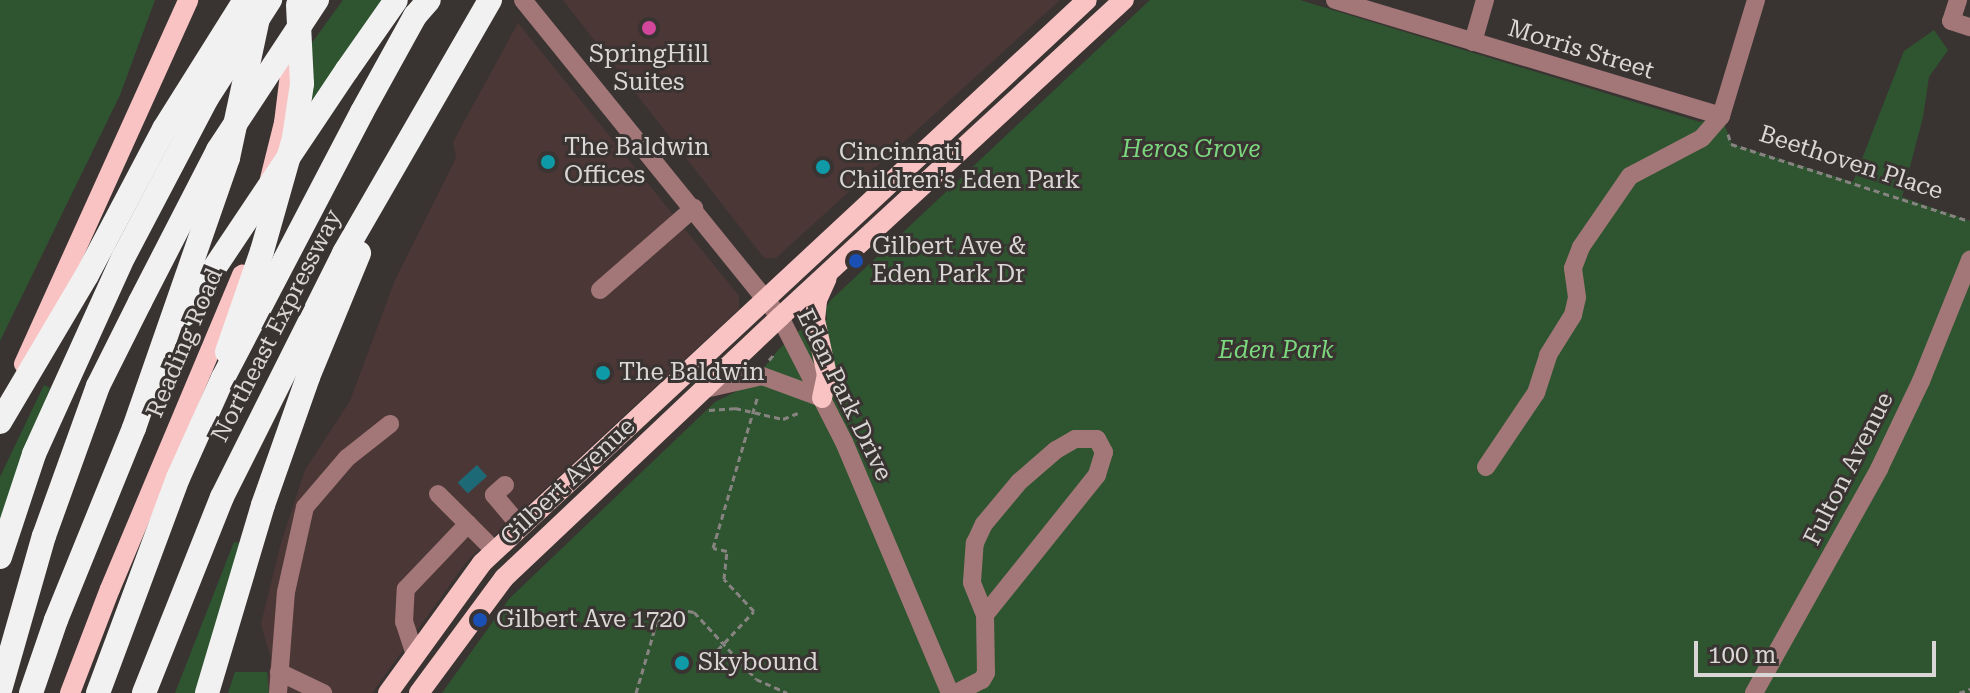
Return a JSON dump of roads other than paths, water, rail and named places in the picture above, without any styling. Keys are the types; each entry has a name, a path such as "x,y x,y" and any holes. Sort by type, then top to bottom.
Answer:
{"highway":[{"path":"0,419 87,275 164,129 245,0"},
{"path":"31,693 163,347 228,158 261,0"},
{"path":"0,557 34,454 124,256 207,98 270,0"},
{"path":"163,347 396,0"},
{"path":"98,693 178,478 223,378 362,112 415,16 429,0"},
{"name":"Northeast Expressway","path":"144,693 222,497 389,170 490,0"},
{"path":"223,378 230,336 262,251 294,138 302,84 305,2"},
{"path":"0,690 44,536 98,386 218,150 305,2"},
{"path":"207,693 280,456 389,170"}],"main road":[{"path":"0,419 188,0"},
{"name":"Gilbert Avenue","path":"388,693 468,579 495,551 765,296 1087,0"},
{"name":"Gilbert Avenue","path":"419,693 482,603 530,554 780,317 1124,0"},
{"name":"Reading Road","path":"70,693 110,589 250,255 284,123 305,2"},
{"path":"822,398 827,375 815,320 817,300 829,273"}],"street":[{"name":"Eden Park Drive","path":"523,0 780,317 822,398 953,693"},
{"name":"Morris Street","path":"1335,0 1725,125"},
{"path":"1473,42 1485,0"},
{"path":"1486,467 1536,393 1548,355 1573,315 1577,297 1573,268 1587,238 1630,176 1725,125 1756,0"},
{"path":"1958,0 1951,21 1970,27"},
{"path":"600,290 694,208"},
{"name":"Fulton Avenue","path":"1754,693 1879,469 1921,381 1970,260"},
{"path":"705,389 746,377 768,376 822,398"},
{"path":"278,693 286,592 305,507 347,458 390,424"},
{"path":"953,693 985,676 985,615 972,582 975,543 984,524 1019,482 1056,450 1075,439 1097,439 1104,452 1097,475 985,615"},
{"path":"505,485 494,495 530,554"},
{"path":"438,494 495,551"},
{"path":"415,655 404,622 406,589 468,524"},
{"path":"279,672 323,693"}],"water":[{"path":"477,465 487,476 468,494 458,482"}],"place":[{"name":"SpringHill Suites","path":"649,28"},
{"name":"The Baldwin Offices","path":"548,162"},
{"name":"Cincinnati Children's Eden Park","path":"823,167"},
{"name":"Gilbert Ave & Eden Park Dr","path":"856,261"},
{"name":"The Baldwin","path":"603,373"},
{"name":"Gilbert Ave 1720","path":"480,620"},
{"name":"Skybound","path":"682,663"}],"park label":[{"name":"Heros Grove","path":"1191,150"},
{"name":"Eden Park","path":"1276,351"}]}
